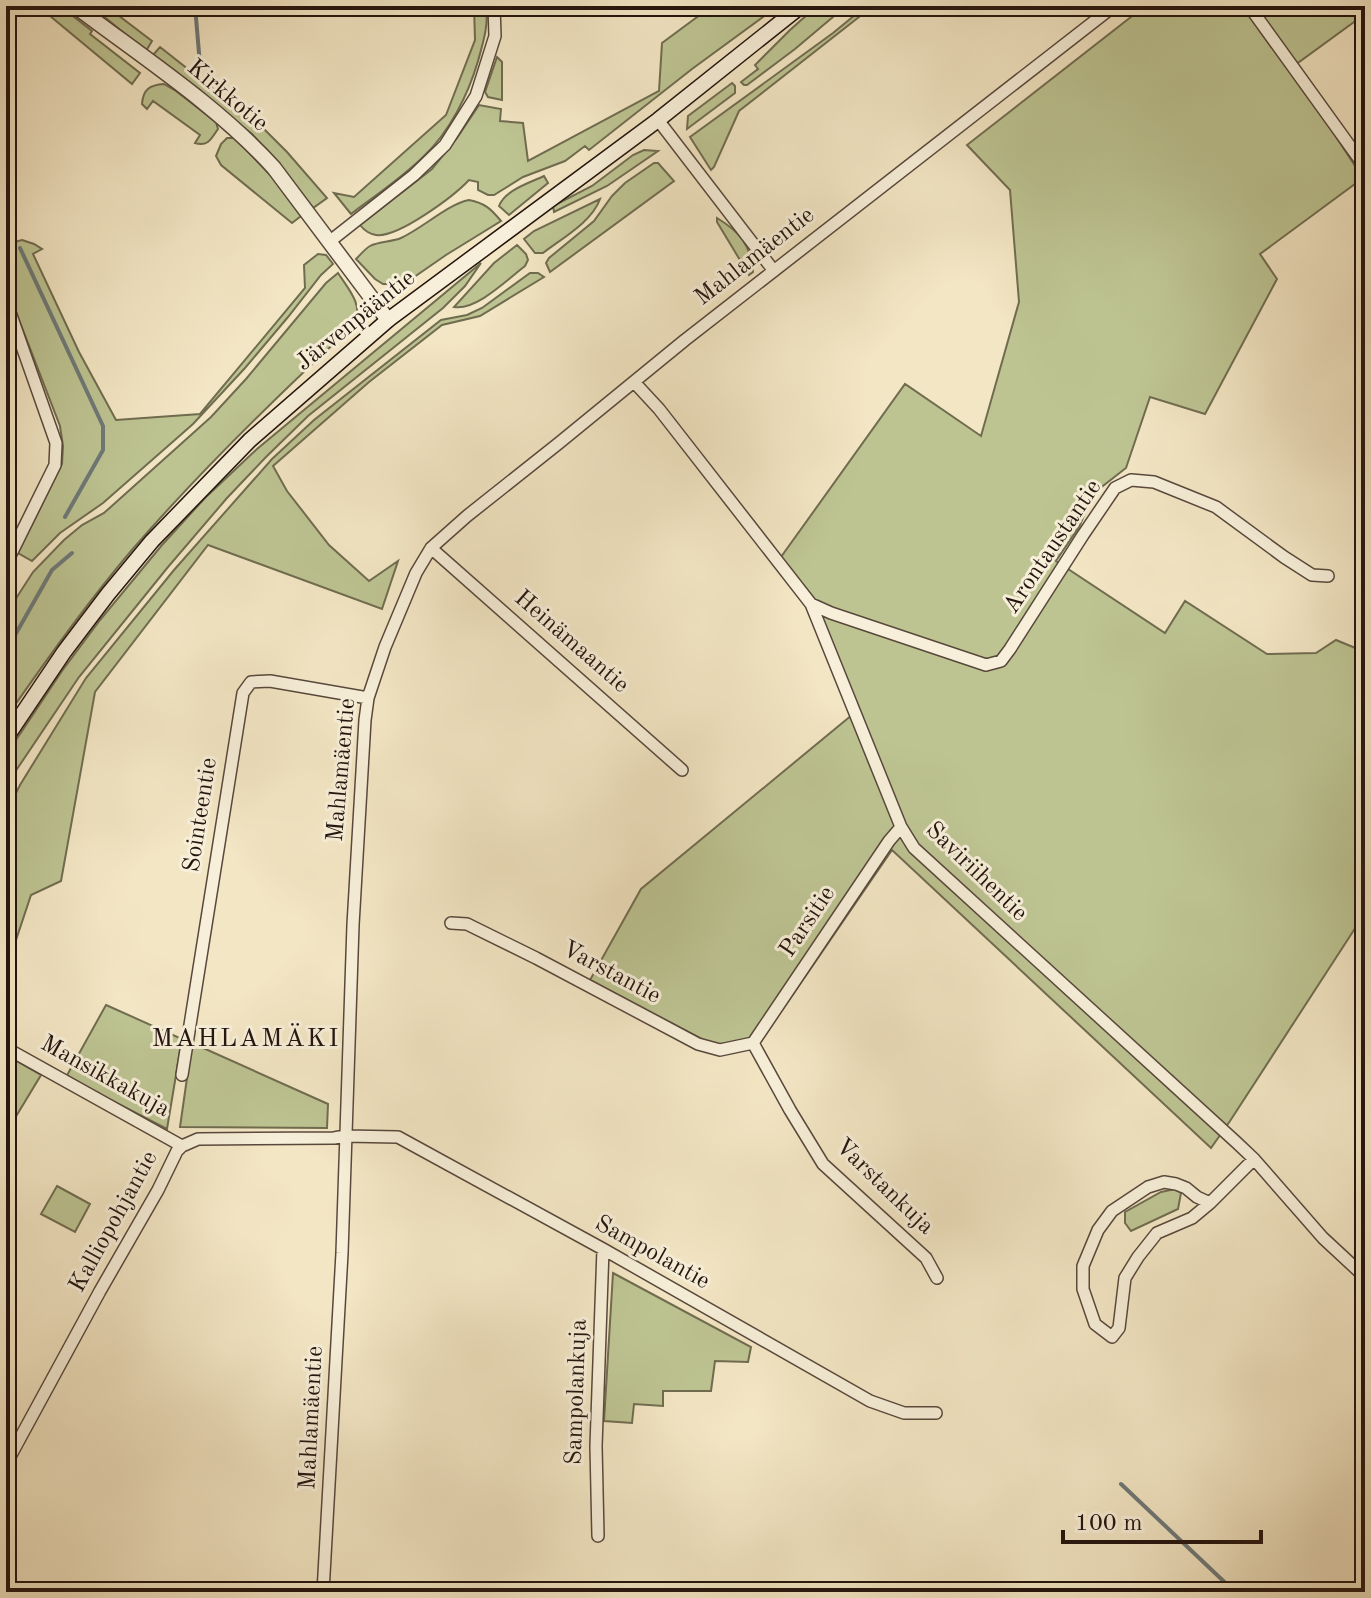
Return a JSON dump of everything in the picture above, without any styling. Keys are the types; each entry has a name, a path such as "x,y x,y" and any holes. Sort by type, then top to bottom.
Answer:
{"main road":[{"name":"Kirkkotie","path":"75,6 253,144 388,320"},
{"name":"Järvenpääntie","path":"6,738 108,594 152,541 250,440 388,320 658,120 801,6"}],"street":[{"path":"329,242 414,175 445,145 476,96 495,36 494,6"},
{"name":"Mahlamäentie","path":"323,1592 337,1361 361,776 368,698 385,647 416,573 431,548 467,516 1114,6"},
{"path":"1249,6 1365,167"},
{"path":"658,120 774,271"},
{"path":"6,301 56,443 55,465 6,564"},
{"name":"Saviriihentie","path":"634,382 659,409 811,604 901,827 914,848 1254,1159 1317,1231 1365,1277"},
{"name":"Arontaustantie","path":"811,604 986,665 1001,661 1115,488 1131,480 1154,482 1216,507 1312,575 1328,576"},
{"name":"Heinämaantie","path":"431,548 682,770"},
{"name":"Sointeentie","path":"182,1075 243,693 251,682 270,681 368,698"},
{"name":"Parsitie","path":"753,1043 901,827"},
{"name":"Varstantie","path":"451,923 467,924 698,1044 720,1050 753,1043"},
{"name":"Varstankuja","path":"753,1043 823,1164 926,1258 937,1278"},
{"name":"Mansikkakuja","path":"6,1048 182,1146"},
{"name":"Kalliopohjantie","path":"6,1464 182,1146 198,1139 345,1136"},
{"name":"Sampolantie","path":"345,1136 398,1137 870,1401 904,1413 936,1413"},
{"path":"1210,1203 1186,1188 1164,1182 1148,1187 1112,1211 1098,1230 1083,1266 1083,1289 1095,1324 1112,1337 1119,1328 1125,1278 1157,1233 1192,1218 1210,1203 1254,1159"},
{"name":"Sampolankuja","path":"598,1536 596,1446 603,1249"},
{"path":"6,1589 12,1592"}],"green space":[{"path":"38,6 60,6 92,31 90,34 140,73 132,84"},
{"path":"91,6 106,6 152,41 146,51"},
{"path":"474,6 486,6 485,34 474,74 457,112 424,156 351,214 334,193 354,197 446,115 475,40"},
{"path":"712,6 778,6 589,150 585,146 565,161 523,177 494,195 478,190 478,182 469,180 425,215 386,234 371,234 360,225 432,169 479,105 501,109 500,121 523,123 528,161 659,91 662,43"},
{"path":"817,6 846,6 795,49 744,85 741,82 758,69 755,65"},
{"path":"866,6 873,6 739,111 711,170 690,137"},
{"path":"1145,6 1365,6 1365,14 1291,68 1363,178 1260,254 1277,279 1205,414 1150,397 1126,468 1094,493 1079,527 1056,561 1165,633 1185,601 1267,654 1316,653 1336,640 1365,652 1365,913 1211,1148 892,850 763,1038 713,1045 590,980 641,889 858,710 818,613 817,602 781,557 905,384 981,436 1019,302 1010,190 967,145"},
{"path":"160,47 264,129 327,198 313,208 252,134 152,56"},
{"path":"497,57 502,62 502,100 488,97 485,92"},
{"path":"732,83 735,93 687,129 688,116"},
{"path":"164,84 216,122 218,129 209,141 195,143 200,135 153,101 147,109 142,104 148,89"},
{"path":"227,138 235,138 273,178 301,216 292,223 221,165 216,156"},
{"path":"644,150 658,151 607,186 554,212 553,206 592,186"},
{"path":"658,163 674,181 550,272 546,263 549,258 594,221 625,183"},
{"path":"544,176 548,183 509,215 499,206 512,191"},
{"path":"600,199 583,223 543,253 535,253 524,239 534,231"},
{"path":"469,200 487,207 501,221 404,284 383,284 356,259 370,246 401,238 453,206"},
{"path":"717,218 738,234 747,247 753,272 749,275 717,222"},
{"path":"22,240 42,249 33,254 79,352 116,420 200,414 305,288 304,265 318,254 326,255 333,264 193,424 103,503 60,533 32,561 18,553 62,464 63,446 60,426 6,286 6,244"},
{"path":"517,245 526,254 528,260 525,266 482,299 463,307 454,307 494,263"},
{"path":"481,263 465,286 443,308 308,416 227,498 79,677 15,772 6,768 6,756 62,671 100,620 205,498 257,449"},
{"path":"338,273 356,304 355,324 240,434 157,521 82,612 6,718 6,614 33,572 64,540 104,513 211,417"},
{"path":"530,273 544,277 480,316 442,325 369,382 273,466 287,491 329,545 369,581 398,561 382,609 208,545 95,692 61,881 31,895 14,946 6,941 6,813 86,678 174,570 272,459 314,420 441,320 467,315 482,308"},
{"path":"106,1005 182,1039 167,1129 66,1077"},
{"path":"192,1043 328,1104 327,1128 180,1127"},
{"path":"6,1055 41,1075 6,1133"},
{"path":"57,1186 90,1204 75,1232 41,1214"},
{"path":"1175,1189 1181,1193 1178,1209 1131,1231 1125,1223 1125,1212 1161,1192"},
{"path":"613,1273 751,1347 748,1362 715,1361 711,1391 663,1391 663,1406 634,1404 632,1423 604,1421"}],"waterway":[{"path":"195,6 200,65"},
{"path":"6,213 9,221"},
{"path":"20,248 103,426 103,450 65,517"},
{"path":"6,651 52,570 72,553"},
{"path":"1121,1484 1235,1592"}],"district":[{"name":"MAHLAMÄKI","path":"246,1039"}]}
